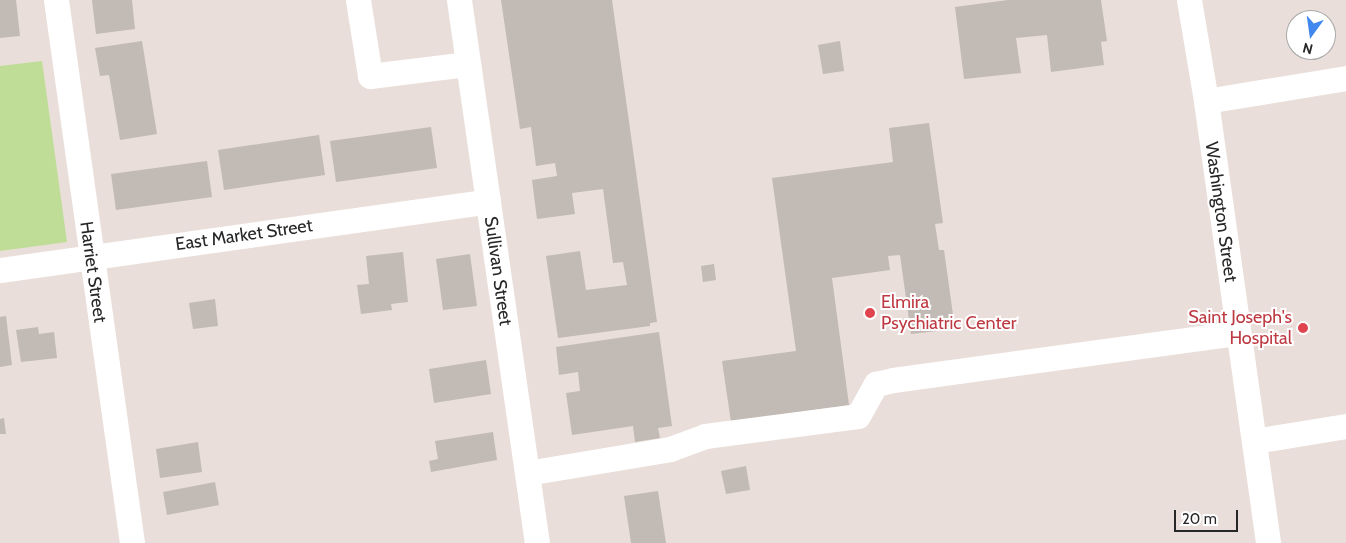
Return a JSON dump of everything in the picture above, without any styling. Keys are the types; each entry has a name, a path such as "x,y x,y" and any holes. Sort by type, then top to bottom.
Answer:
{"street":[{"name":"Harriet Street","path":"56,0 90,257 132,543"},
{"path":"358,0 370,76 468,64"},
{"name":"Sullivan Street","path":"459,0 537,543"},
{"name":"Washington Street","path":"1189,0 1206,101 1268,543"},
{"path":"1206,101 1346,78"},
{"name":"East Market Street","path":"0,270 488,200"},
{"path":"527,472 670,449 705,436 858,416 876,384 884,382 1238,333"},
{"path":"1254,441 1346,426"}],"green space":[{"path":"42,61 67,242 0,251 0,66"}],"building":[{"path":"0,0 16,0 20,36 0,38"},
{"path":"92,0 132,0 135,29 96,34"},
{"path":"501,0 612,0 657,322 650,323 650,326 558,338 546,256 580,251 586,290 627,285 623,262 613,263 603,189 572,193 575,214 537,219 532,180 557,176 555,163 536,166 531,127 520,129"},
{"path":"1008,0 1101,0 1107,41 1101,42 1104,65 1051,72 1047,35 1016,38 1021,73 964,79 955,7"},
{"path":"142,41 157,134 120,140 109,75 100,76 95,48"},
{"path":"840,41 844,71 823,74 818,45"},
{"path":"929,123 943,223 935,224 939,250 944,250 955,329 911,334 900,255 888,256 890,270 832,278 849,405 731,422 722,361 796,351 772,178 893,162 889,128"},
{"path":"431,127 437,168 336,182 330,141"},
{"path":"319,135 325,175 224,190 218,150"},
{"path":"207,161 212,197 116,210 111,174"},
{"path":"403,252 408,302 391,304 392,310 361,314 357,285 369,284 366,256"},
{"path":"470,254 477,306 443,310 436,259"},
{"path":"714,264 716,280 703,282 701,266"},
{"path":"215,299 218,326 193,329 189,303"},
{"path":"6,316 12,365 0,367 0,317"},
{"path":"38,327 39,334 54,332 57,358 21,362 16,330"},
{"path":"659,332 672,426 658,428 660,438 635,442 633,426 572,435 566,393 580,391 578,372 559,375 556,347"},
{"path":"486,360 491,394 434,403 429,369"},
{"path":"4,418 6,434 0,434 0,419"},
{"path":"493,432 497,460 431,472 429,461 438,459 435,441"},
{"path":"198,442 202,472 160,478 156,449"},
{"path":"746,466 750,490 726,494 721,471"},
{"path":"215,482 219,505 167,515 163,492"},
{"path":"658,491 666,543 631,543 624,496"}],"place":[{"name":"Elmira Psychiatric Center","path":"870,313"},
{"name":"Saint Joseph's Hospital","path":"1303,328"}]}
